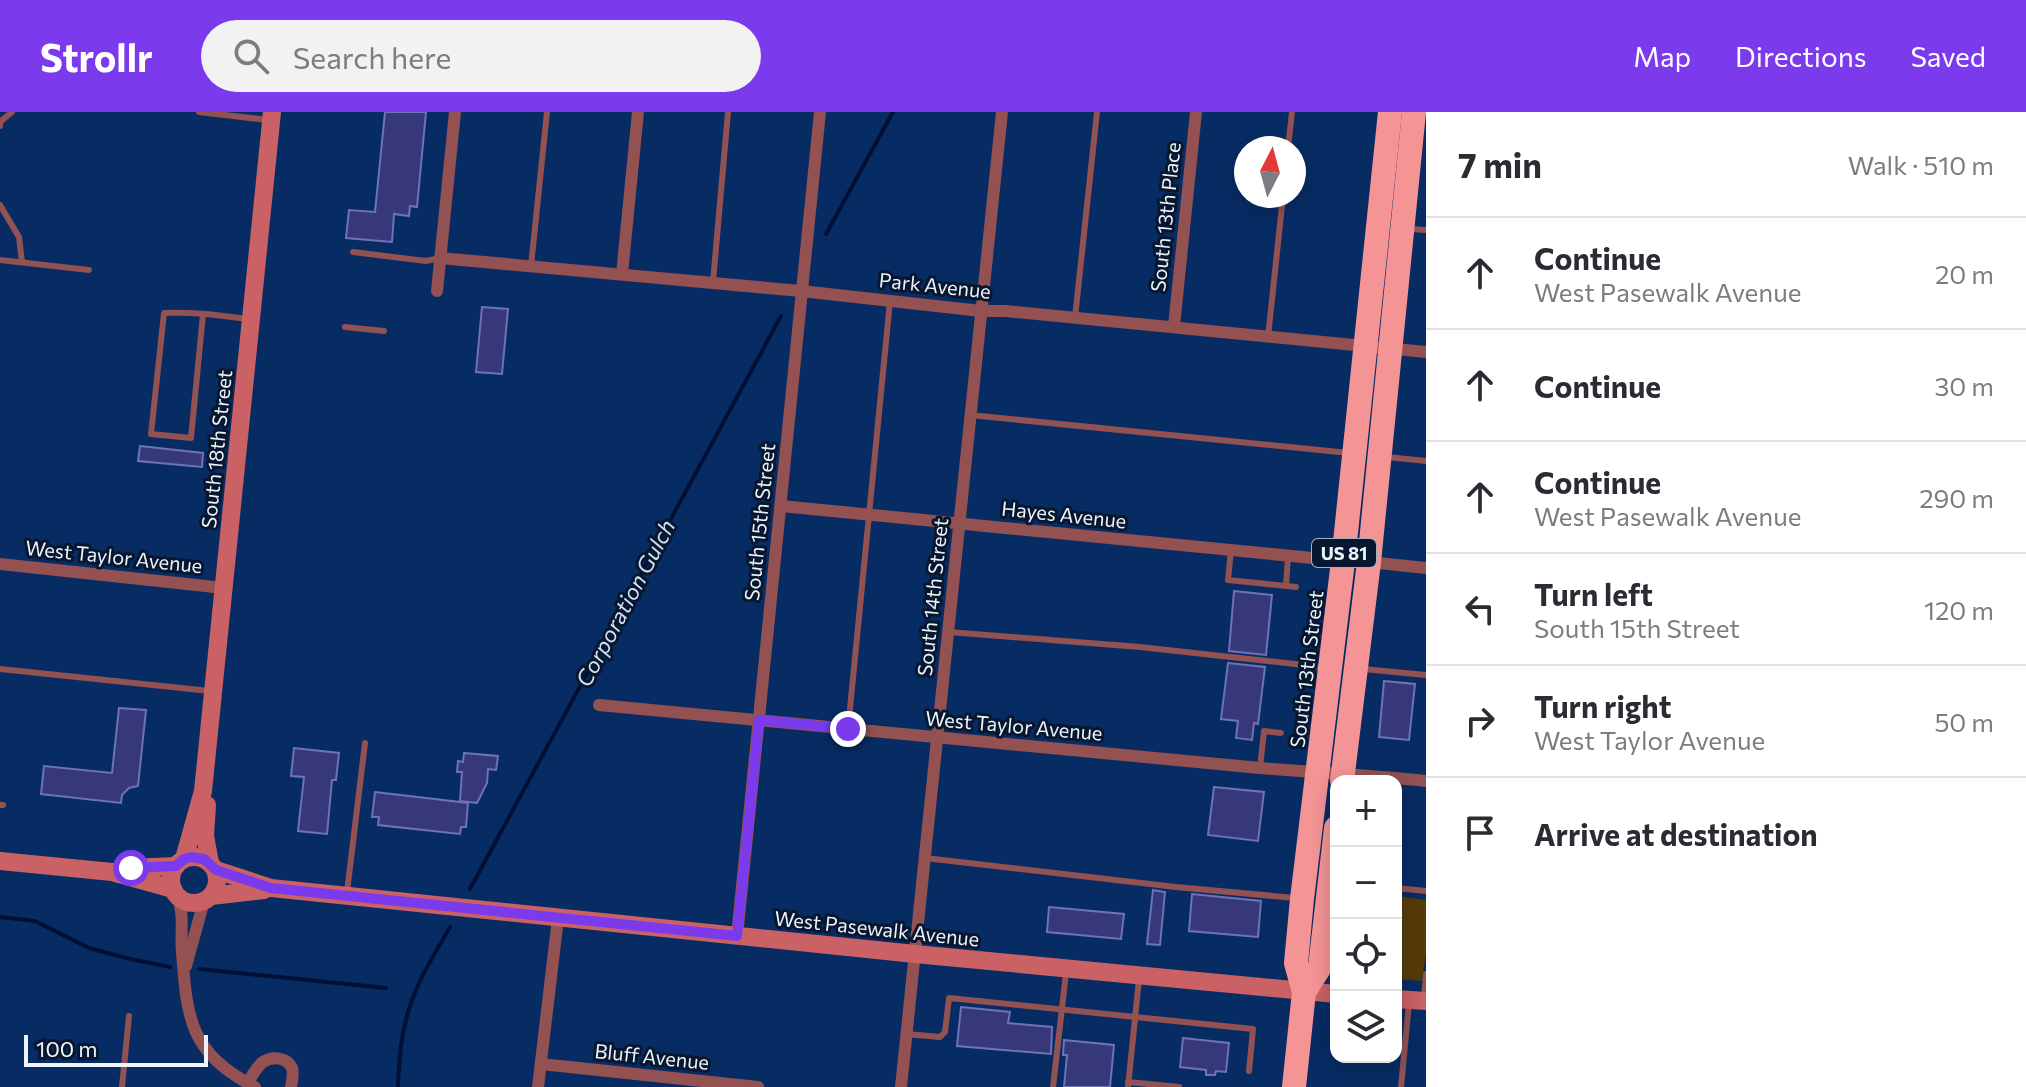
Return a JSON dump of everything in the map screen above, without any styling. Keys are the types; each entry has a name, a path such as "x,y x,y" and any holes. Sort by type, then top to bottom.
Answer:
{"highway":[{"name":"South 13th Street","path":"1342,775 1379,456 1378,347 1390,112"},
{"name":"South 13th Street","path":"1294,1087 1304,992 1296,963 1302,899 1354,454 1378,347 1414,229 1414,112"},
{"name":"South 13th Street","path":"1304,992 1320,967 1330,901"}],"street":[{"path":"437,291 455,112"},
{"path":"622,274 638,112"},
{"name":"South 15th Street","path":"737,936 820,112"},
{"name":"South 14th Street","path":"901,1087 1002,112"},
{"name":"South 13th Place","path":"1174,326 1196,112"},
{"name":"South 18th Street","path":"180,862 203,791 272,116"},
{"name":"Park Avenue","path":"440,258 1426,352"},
{"name":"Hayes Avenue","path":"781,506 1343,561"},
{"path":"1369,562 1426,568"},
{"name":"West Taylor Avenue","path":"0,564 224,588"},
{"name":"West Taylor Avenue","path":"599,705 1330,776"},
{"name":"West Taylor Avenue","path":"1402,778 1426,781"},
{"name":"South 18th Street","path":"203,791 207,806 205,836 213,866"},
{"path":"112,872 198,857 213,866 218,879 216,888 208,898 197,924 184,969"},
{"path":"0,861 112,872 175,893 185,901 195,903 208,898"},
{"path":"180,862 172,873 171,881 181,906 184,991 194,1031 203,1047 225,1070 252,1085 259,1066 266,1060 275,1058 291,1065 291,1087"},
{"name":"West Pasewalk Avenue","path":"213,866 271,888 1139,977 1330,994"},
{"name":"West Pasewalk Avenue","path":"208,898 271,888"},
{"path":"538,1087 558,918"},
{"name":"Bluff Avenue","path":"541,1064 662,1082 758,1087"}],"lane":[{"path":"0,126 0,122 12,112"},
{"path":"199,112 272,116"},
{"path":"531,266 547,112"},
{"path":"713,282 728,112"},
{"path":"1075,318 1097,112"},
{"path":"1289,136 1292,112"},
{"path":"0,205 19,237 22,262"},
{"path":"1268,337 1282,208"},
{"path":"353,252 426,261 440,258"},
{"path":"0,260 89,270"},
{"path":"848,729 890,301"},
{"path":"203,314 191,438 151,434 164,313 203,314 252,319"},
{"path":"345,327 384,331"},
{"path":"970,415 1354,454"},
{"path":"1379,456 1426,461"},
{"path":"1231,550 1228,580 1296,587"},
{"path":"1286,586 1288,556"},
{"path":"949,632 1140,647 1331,668"},
{"path":"1356,668 1426,675"},
{"path":"0,669 213,691"},
{"path":"1260,768 1264,731 1281,733"},
{"path":"347,895 365,743"},
{"path":"925,858 1302,899"},
{"path":"1402,889 1426,891"},
{"path":"1053,1087 1066,969"},
{"path":"1401,1087 1414,1000 1426,974"},
{"path":"1139,977 1128,1084 1179,1087"},
{"path":"906,1034 940,1037 945,1032 949,998 1253,1029 1249,1071"},
{"path":"122,1087 129,1016"}],"shaded area":[{"path":"1402,897 1426,900 1426,952 1422,981 1402,979"}],"building":[{"path":"385,112 426,112 417,207 410,206 409,216 394,214 392,242 346,238 349,210 375,212"},
{"path":"482,307 508,309 502,374 476,372"},
{"path":"140,446 203,453 202,467 138,461"},
{"path":"1234,591 1272,595 1266,655 1229,651"},
{"path":"1228,663 1265,667 1258,724 1254,723 1252,740 1236,738 1238,721 1221,719"},
{"path":"1384,681 1415,684 1409,740 1379,737"},
{"path":"119,708 146,710 138,786 129,788 122,795 121,803 41,794 44,766 112,773"},
{"path":"294,748 339,753 336,780 332,780 327,834 298,831 304,777 291,776"},
{"path":"464,753 498,756 496,770 488,769 487,783 477,803 460,801 462,772 457,772 458,761 463,762"},
{"path":"1214,787 1264,792 1258,841 1208,835"},
{"path":"375,792 468,803 466,827 461,827 460,834 378,825 379,817 372,817"},
{"path":"1153,890 1165,892 1160,945 1147,944"},
{"path":"1192,894 1261,901 1258,937 1189,931"},
{"path":"1049,907 1124,914 1121,939 1047,932"},
{"path":"961,1007 1010,1012 1008,1023 1052,1027 1051,1054 957,1046"},
{"path":"1183,1038 1229,1043 1226,1072 1216,1071 1215,1075 1206,1075 1206,1070 1180,1067"},
{"path":"1064,1040 1114,1045 1110,1087 1064,1087 1067,1055 1063,1055"}],"waterway":[{"name":"Corporation Gulch","path":"826,234 893,112"},
{"name":"Corporation Gulch","path":"470,889 781,316"},
{"path":"0,917 35,921 89,948 170,967"},
{"name":"Corporation Gulch","path":"398,1087 401,1046 410,1006 423,975 450,927"},
{"path":"199,969 386,988"}],"route":[{"path":"131,868 176,866 184,859 198,857 216,870 271,888 737,936 759,720 848,729"}]}
